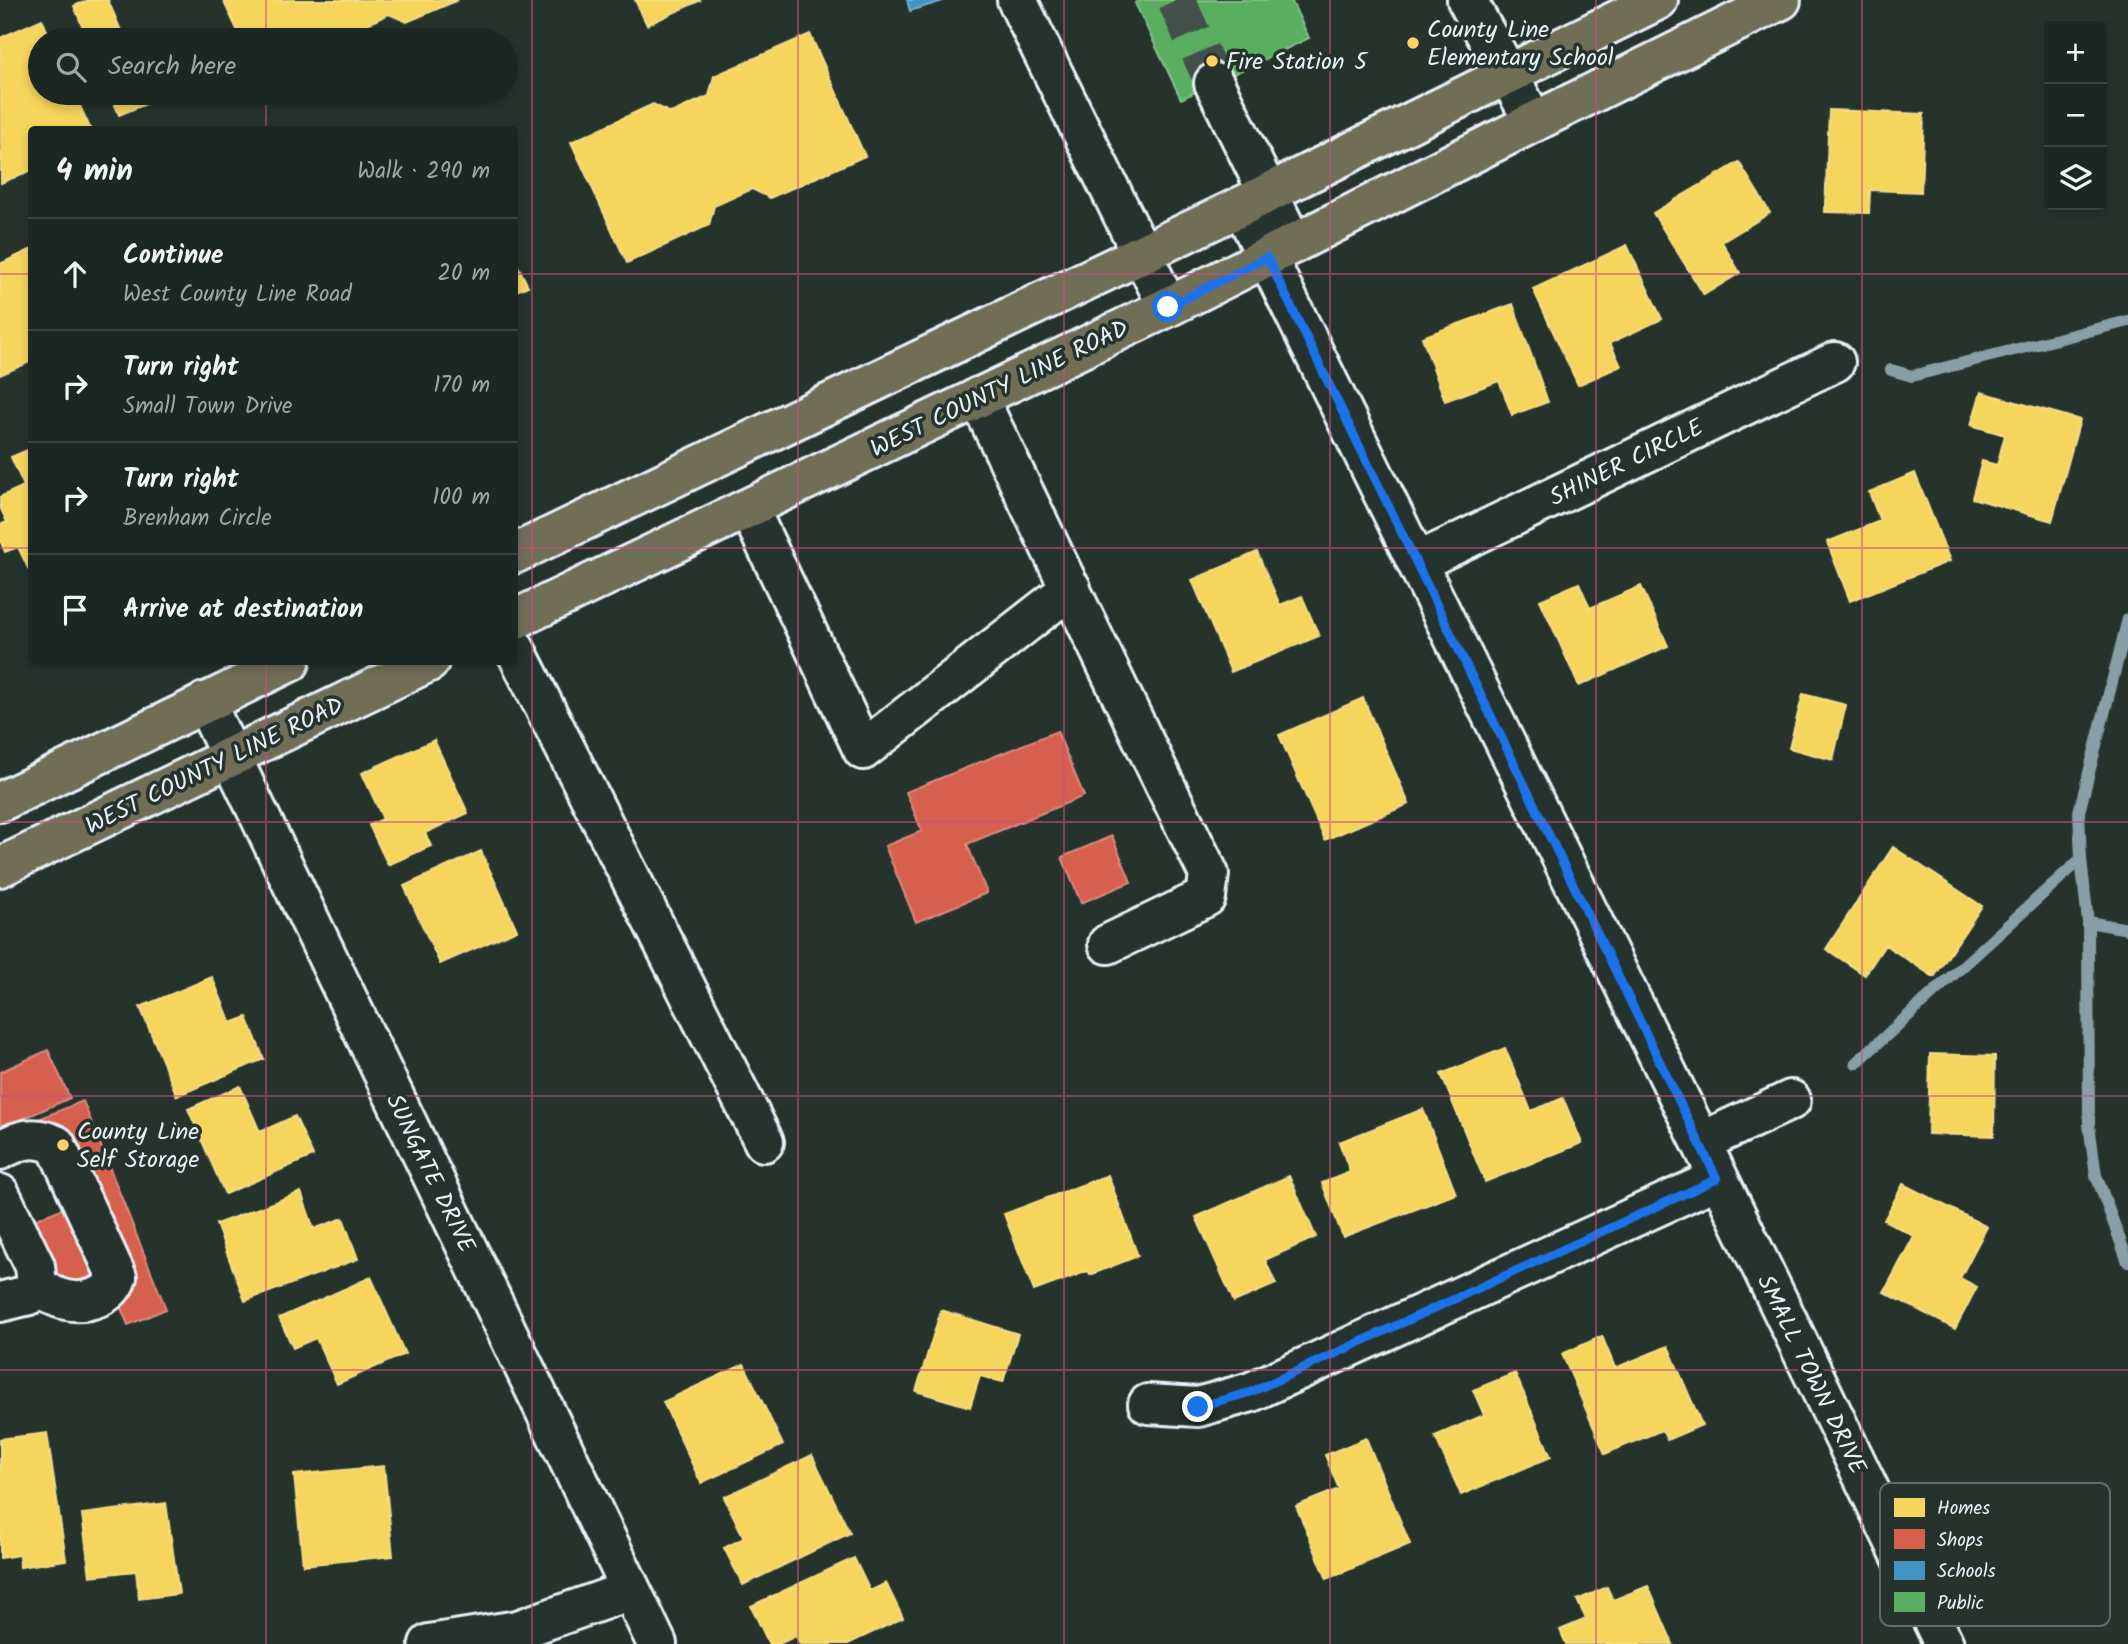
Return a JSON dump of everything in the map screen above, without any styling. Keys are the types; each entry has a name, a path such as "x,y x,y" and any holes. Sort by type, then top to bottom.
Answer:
{"main road":[{"path":"518,552 1140,255 1658,0"},
{"name":"WEST COUNTY LINE ROAD","path":"518,618 1168,307 1781,0"},
{"path":"0,802 284,665"},
{"name":"WEST COUNTY LINE ROAD","path":"0,867 423,665"}],"street":[{"path":"1017,0 1140,255 1168,307"},
{"path":"1468,0 1534,122"},
{"name":"SMALL TOWN DRIVE","path":"1214,83 1255,199 1418,562 1880,1513"},
{"name":"SHINER CIRCLE","path":"1418,562 1835,362"},
{"path":"978,397 1071,588 1122,702 1209,874 1206,897 1108,944"},
{"path":"749,509 863,750 1071,588"},
{"path":"518,655 764,1142"},
{"name":"SUNGATE DRIVE","path":"205,702 657,1644"},
{"path":"1701,1142 1791,1100"},
{"path":"0,1150 21,1140 36,1139 56,1145 117,1277 105,1294 82,1302 52,1296 37,1285"},
{"path":"1148,1404 1198,1407 1251,1392 1717,1179"},
{"path":"0,1194 35,1266 37,1285 29,1295 0,1302"},
{"path":"429,1644 518,1630 631,1590"},
{"name":"SMALL TOWN DRIVE","path":"1935,1626 1944,1644"}],"building: Homes":[{"path":"88,0 108,0 120,28 83,28 74,6"},
{"path":"223,0 458,0 407,22 389,14 359,28 236,28"},
{"path":"635,0 701,0 647,25"},
{"path":"42,19 46,28 28,28 28,105 80,105 89,126 28,126 28,172 1,183 0,38"},
{"path":"810,34 865,156 770,198 752,189 714,206 709,225 627,263 571,142 653,104 671,113 709,96 714,76"},
{"path":"115,105 144,105 119,115"},
{"path":"1829,110 1924,114 1921,192 1870,190 1869,213 1825,212"},
{"path":"1739,162 1770,213 1722,242 1740,273 1704,295 1653,213"},
{"path":"1627,245 1662,319 1610,343 1621,366 1578,385 1533,289"},
{"path":"28,251 28,363 0,375 0,264"},
{"path":"518,266 528,286 518,290"},
{"path":"1513,304 1548,402 1512,415 1499,381 1445,401 1422,337"},
{"path":"1981,392 2080,420 2052,521 1972,498 1982,461 1997,465 2005,435 1971,425"},
{"path":"28,450 28,568 18,547 5,552 0,540 0,525 7,522 0,507 0,497 24,486 11,457"},
{"path":"1915,473 1950,561 1850,601 1827,542 1880,521 1869,492"},
{"path":"1257,552 1280,605 1302,596 1319,636 1231,672 1192,580"},
{"path":"1579,583 1590,608 1641,586 1668,646 1579,686 1540,600"},
{"path":"1803,694 1846,705 1833,760 1789,748"},
{"path":"1363,698 1409,804 1325,840 1279,735"},
{"path":"434,740 468,813 425,833 431,846 388,865 369,825 383,819 362,773"},
{"path":"1893,847 1982,906 1934,977 1885,945 1865,975 1826,949"},
{"path":"481,851 517,930 440,964 404,886"},
{"path":"212,977 231,1023 247,1017 264,1059 177,1096 140,1007"},
{"path":"1505,1048 1531,1111 1563,1098 1582,1143 1485,1182 1441,1074"},
{"path":"1930,1054 1995,1056 1994,1136 1928,1134"},
{"path":"240,1086 260,1132 295,1116 313,1156 225,1194 188,1109"},
{"path":"1423,1109 1456,1194 1343,1237 1322,1183 1350,1172 1339,1142"},
{"path":"1108,1175 1138,1256 1090,1275 1088,1271 1034,1291 1004,1214"},
{"path":"1289,1176 1316,1237 1265,1260 1276,1284 1234,1302 1196,1217"},
{"path":"1903,1184 1987,1227 1960,1278 1977,1287 1955,1329 1884,1292 1914,1236 1884,1220"},
{"path":"301,1192 314,1229 343,1218 358,1259 245,1301 216,1224"},
{"path":"371,1277 405,1354 337,1384 316,1338 293,1348 279,1318"},
{"path":"941,1310 1018,1334 1003,1382 980,1376 970,1407 916,1391"},
{"path":"1602,1336 1615,1368 1668,1346 1702,1425 1667,1440 1662,1430 1605,1454 1562,1354"},
{"path":"744,1364 783,1445 701,1483 663,1402"},
{"path":"1515,1373 1551,1457 1461,1495 1435,1436 1484,1415 1473,1390"},
{"path":"47,1433 66,1560 20,1567 19,1555 0,1558 0,1439"},
{"path":"1366,1438 1410,1544 1327,1579 1296,1506 1339,1489 1325,1455"},
{"path":"812,1455 850,1533 743,1585 724,1548 744,1538 724,1497"},
{"path":"384,1466 393,1556 303,1565 294,1475"},
{"path":"166,1503 179,1594 139,1599 136,1571 90,1576 82,1514"},
{"path":"854,1558 870,1591 886,1583 903,1618 848,1644 800,1644 796,1636 779,1644 769,1644 751,1606"},
{"path":"1648,1586 1673,1644 1566,1644 1560,1630 1586,1619 1577,1600 1607,1587 1613,1600"}],"building: Shops":[{"path":"1057,731 1084,796 967,844 987,893 916,922 885,846 922,831 906,792"},
{"path":"1112,836 1131,882 1081,903 1062,857"},
{"path":"48,1050 70,1098 0,1129 0,1072"},
{"path":"83,1101 166,1309 128,1325 105,1270 61,1288 34,1220 66,1207 31,1122"}],"building: Schools":[{"path":"907,0 942,0 943,1 910,11"}],"building: Public":[{"name":"Fire Station 5","path":"1142,0 1291,0 1309,38 1181,99 1135,3"}],"waterway":[{"path":"1891,370 1912,376 2128,321"},
{"path":"2128,619 2079,812 2088,922 2089,1125 2096,1175 2128,1262"},
{"path":"1856,1063 2081,859"},
{"path":"2088,922 2128,929"}],"tunnel":[{"path":"1176,0 1214,83"}],"place":[{"name":"County Line Elementary School","path":"1413,43"},
{"name":"Fire Station 5","path":"1212,61"},
{"name":"County Line Self Storage","path":"63,1145"}],"route":[{"path":"1168,307 1267,257 1717,1179 1251,1392 1198,1407"}]}
